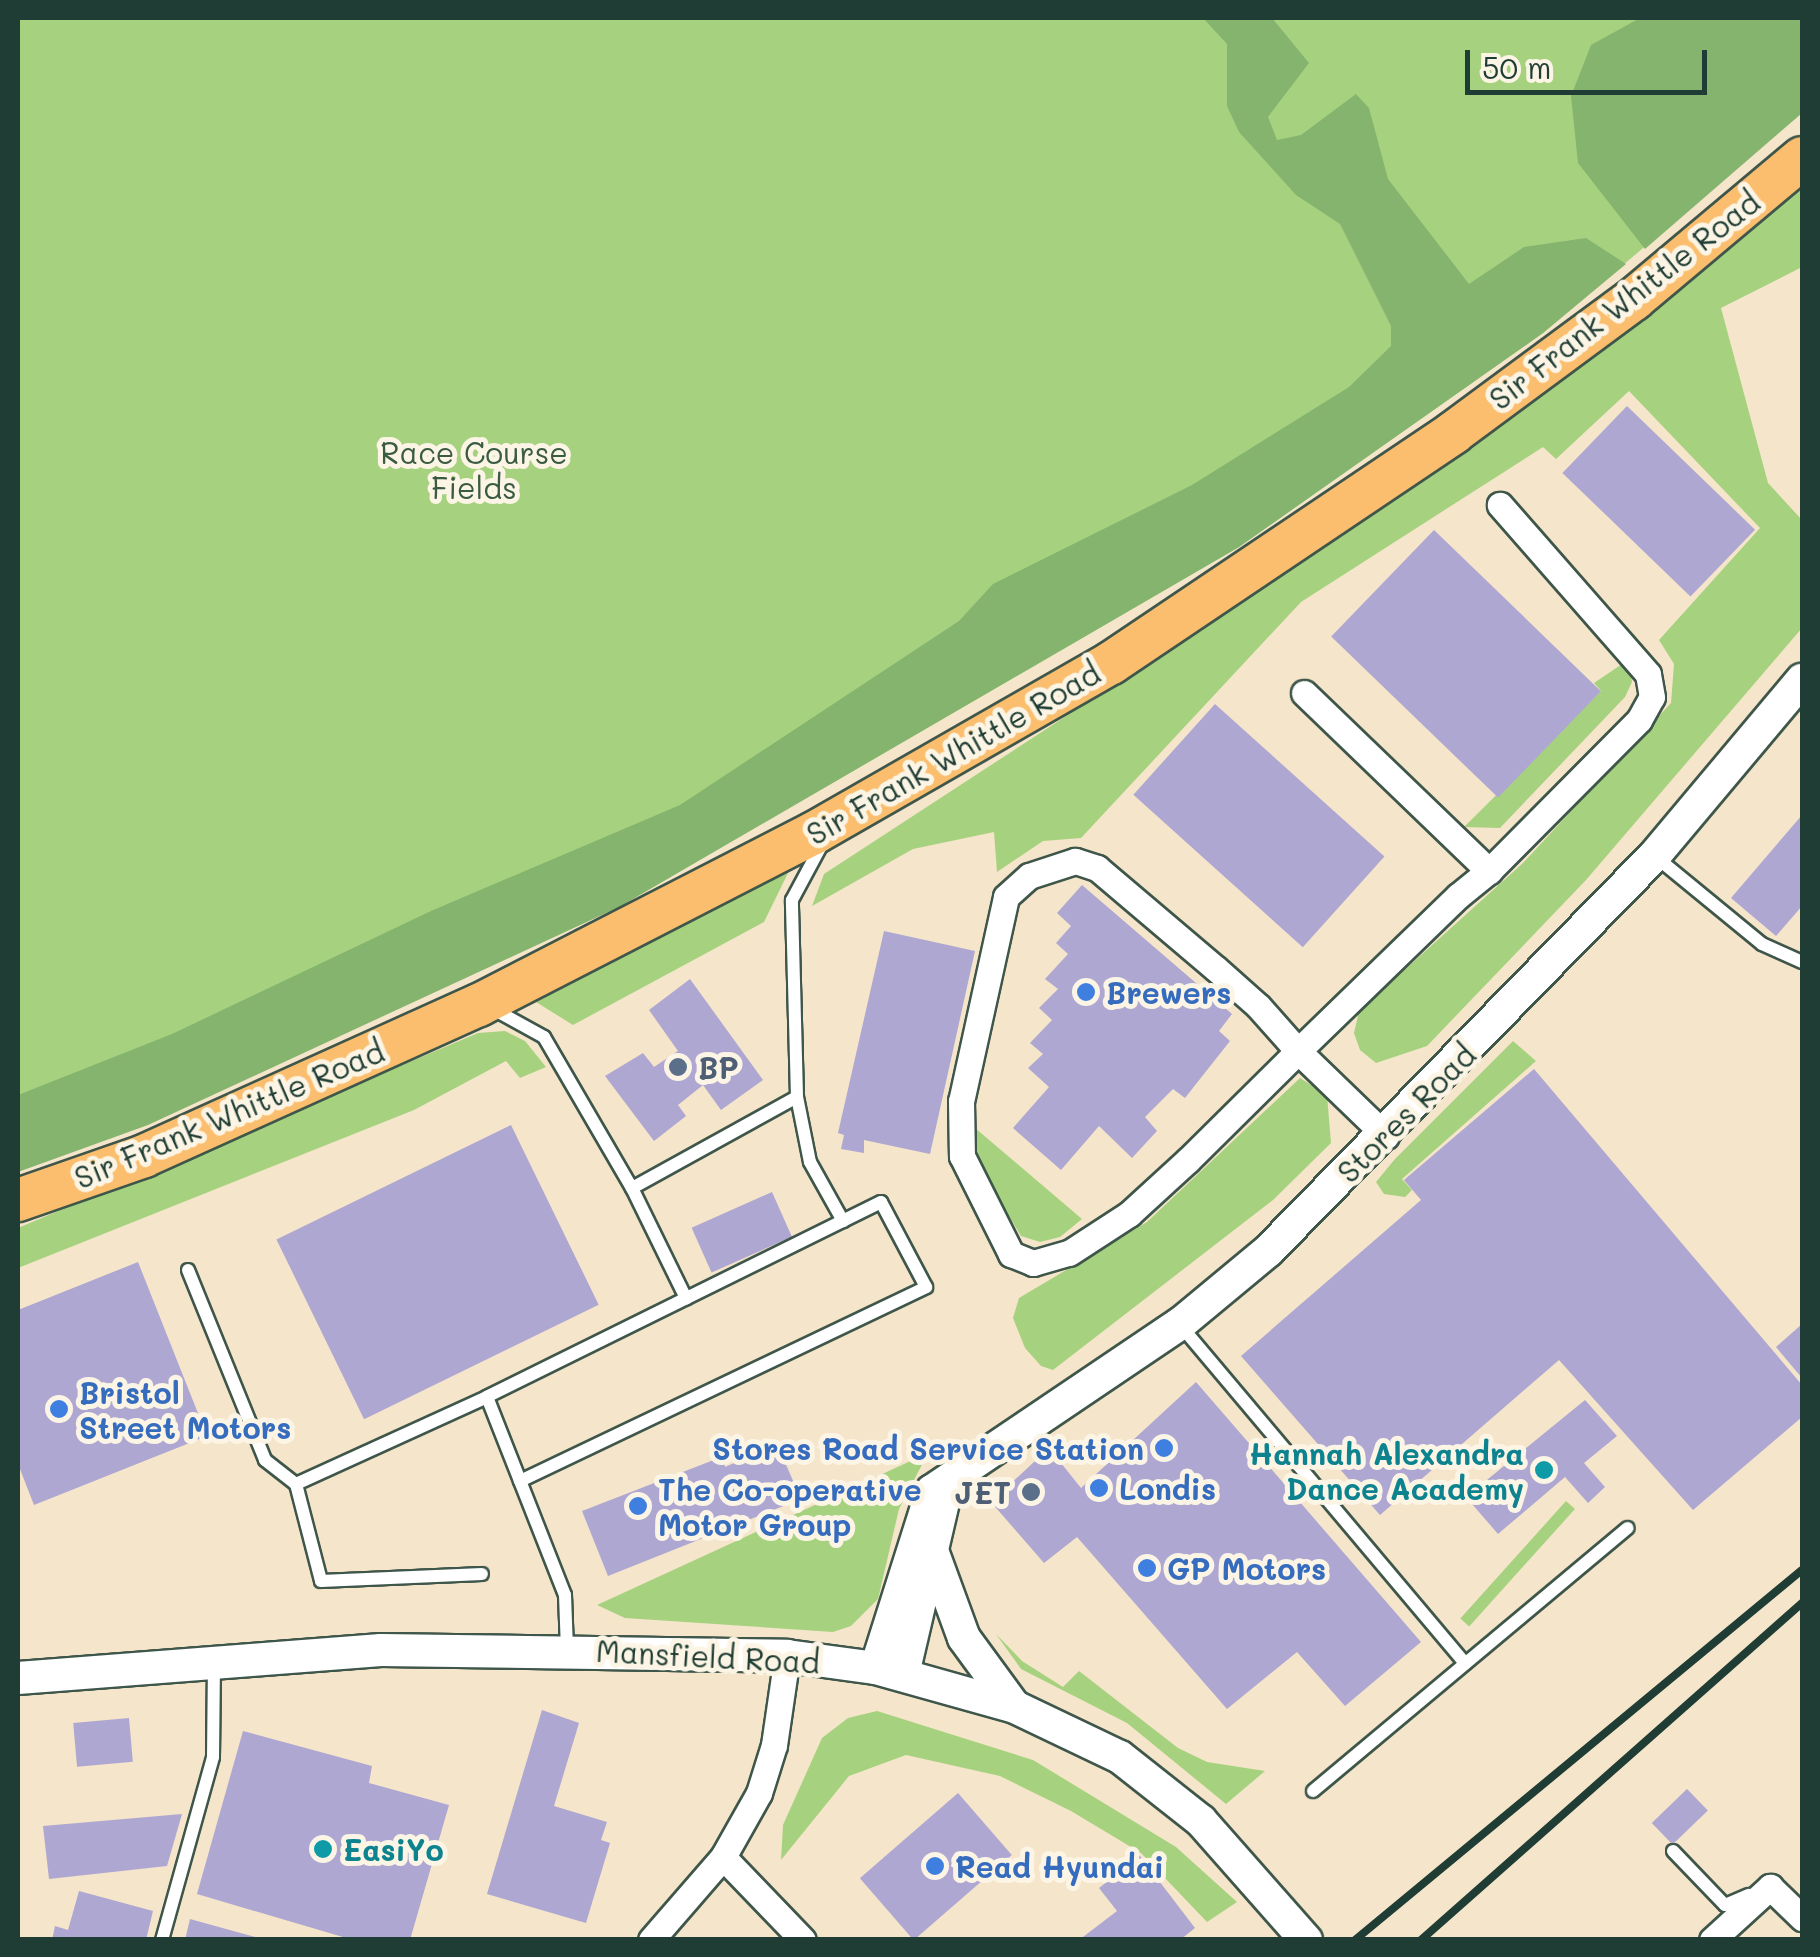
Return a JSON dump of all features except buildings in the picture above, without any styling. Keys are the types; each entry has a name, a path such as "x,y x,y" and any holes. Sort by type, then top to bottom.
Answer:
{"highway":[{"name":"Sir Frank Whittle Road","path":"18,1200 144,1156 479,1005 840,818 1112,662 1275,557 1634,298 1802,158"}],"street":[{"path":"1386,1136 1298,1052 1258,1006 1097,868 1075,861 1054,864 1006,897 961,1101 962,1156 1012,1254 1033,1263 1069,1253 1129,1214 1298,1052 1488,871 1639,720 1652,696 1648,674 1500,505"},
{"name":"Stores Road","path":"890,1671 923,1508 949,1478 1180,1324 1268,1251 1386,1136 1654,855 1802,680"},
{"path":"1304,693 1488,871"},
{"path":"890,1671 934,1556 949,1478"},
{"path":"934,1556 964,1638 1015,1707"},
{"name":"Mansfield Road","path":"18,1678 381,1650 787,1656 890,1671 1015,1707 1120,1757 1155,1782 1265,1892 1306,1940"},
{"path":"651,1940 722,1857 758,1793 774,1745 787,1656"},
{"path":"722,1857 803,1940"},
{"path":"1712,1940 1770,1887 1802,1918"}],"lane":[{"path":"840,818 792,900 796,1097 810,1162 843,1220"},
{"path":"1654,855 1762,944 1802,962"},
{"path":"479,1005 518,1018 544,1037 632,1188 686,1298"},
{"path":"632,1188 796,1097"},
{"path":"296,1484 487,1397 881,1202 926,1287 520,1481"},
{"path":"188,1270 266,1460 296,1484 321,1580 482,1574"},
{"path":"1180,1324 1466,1662"},
{"path":"487,1397 565,1595 567,1650"},
{"path":"1313,1791 1627,1528"},
{"path":"162,1940 213,1757 218,1723 214,1661"},
{"path":"1674,1851 1725,1906 1770,1887"}],"green space":[{"name":"Race Course Fields","path":"18,18 1802,18 1802,113 1543,333 1239,547 619,907 18,1165"},
{"path":"1203,18 1272,18 1309,63 1268,117 1277,140 1301,135 1356,94 1369,108 1388,179 1469,284 1524,247 1586,238 1626,264 1543,333 1239,547 619,907 148,1125 18,1172 18,1095 172,1034 431,911 680,805 959,621 993,584 1192,485 1349,387 1391,346 1391,326 1340,224 1296,195 1239,132 1227,106 1227,44"},
{"path":"1640,18 1802,18 1802,113 1645,249 1578,163 1571,96 1591,45"},
{"path":"1802,184 1802,267 1721,308 1768,483 1802,520 1802,628 1586,880 1427,1046 1376,1063 1360,1050 1354,1033 1359,1011 1523,863 1671,703 1674,664 1659,640 1760,528 1629,391 1556,459 1543,447 1301,602 1081,838 1043,841 997,872 994,832 913,849 812,906 824,874 1307,559 1635,319"},
{"path":"1628,660 1632,682 1625,697 1500,828 1464,827 1601,691 1594,683"},
{"path":"789,871 764,922 573,1025 536,1002"},
{"path":"505,1031 525,1041 546,1067 520,1078 506,1061 414,1110 18,1268 18,1228 478,1033"},
{"path":"1513,1041 1536,1061 1402,1179 1412,1190 1405,1197 1384,1194 1376,1182 1395,1159"},
{"path":"1300,1078 1327,1095 1331,1143 1273,1200 1053,1370 1041,1366 1025,1348 1013,1318 1019,1298 1147,1222"},
{"path":"975,1128 1082,1219 1060,1237 1040,1242 1021,1236 978,1165"},
{"path":"928,1453 899,1509 878,1599 851,1626 833,1632 625,1618 597,1605"},
{"path":"1566,1501 1575,1509 1469,1626 1460,1618"},
{"path":"996,1634 1022,1661 1063,1687 1079,1671 1178,1748 1207,1762 1265,1771 1226,1804 1127,1723 1021,1669"},
{"path":"877,1711 1033,1760 1176,1847 1237,1902 1207,1922 1141,1853 1071,1811 1000,1776 906,1755 849,1776 781,1860 783,1825 822,1738 848,1718"}],"railway":[{"path":"1355,1940 1802,1570"},
{"path":"1421,1940 1802,1603"}],"place":[{"name":"Brewers","path":"1086,992"},
{"name":"BP","path":"678,1067"},
{"name":"Bristol Street Motors","path":"59,1409"},
{"name":"Stores Road Service Station","path":"1164,1448"},
{"name":"Hannah Alexandra Dance Academy","path":"1544,1470"},
{"name":"Londis","path":"1099,1488"},
{"name":"JET","path":"1031,1492"},
{"name":"The Co-operative Motor Group","path":"638,1506"},
{"name":"GP Motors","path":"1147,1568"},
{"name":"EasiYo","path":"323,1849"},
{"name":"Read Hyundai","path":"935,1866"}]}
